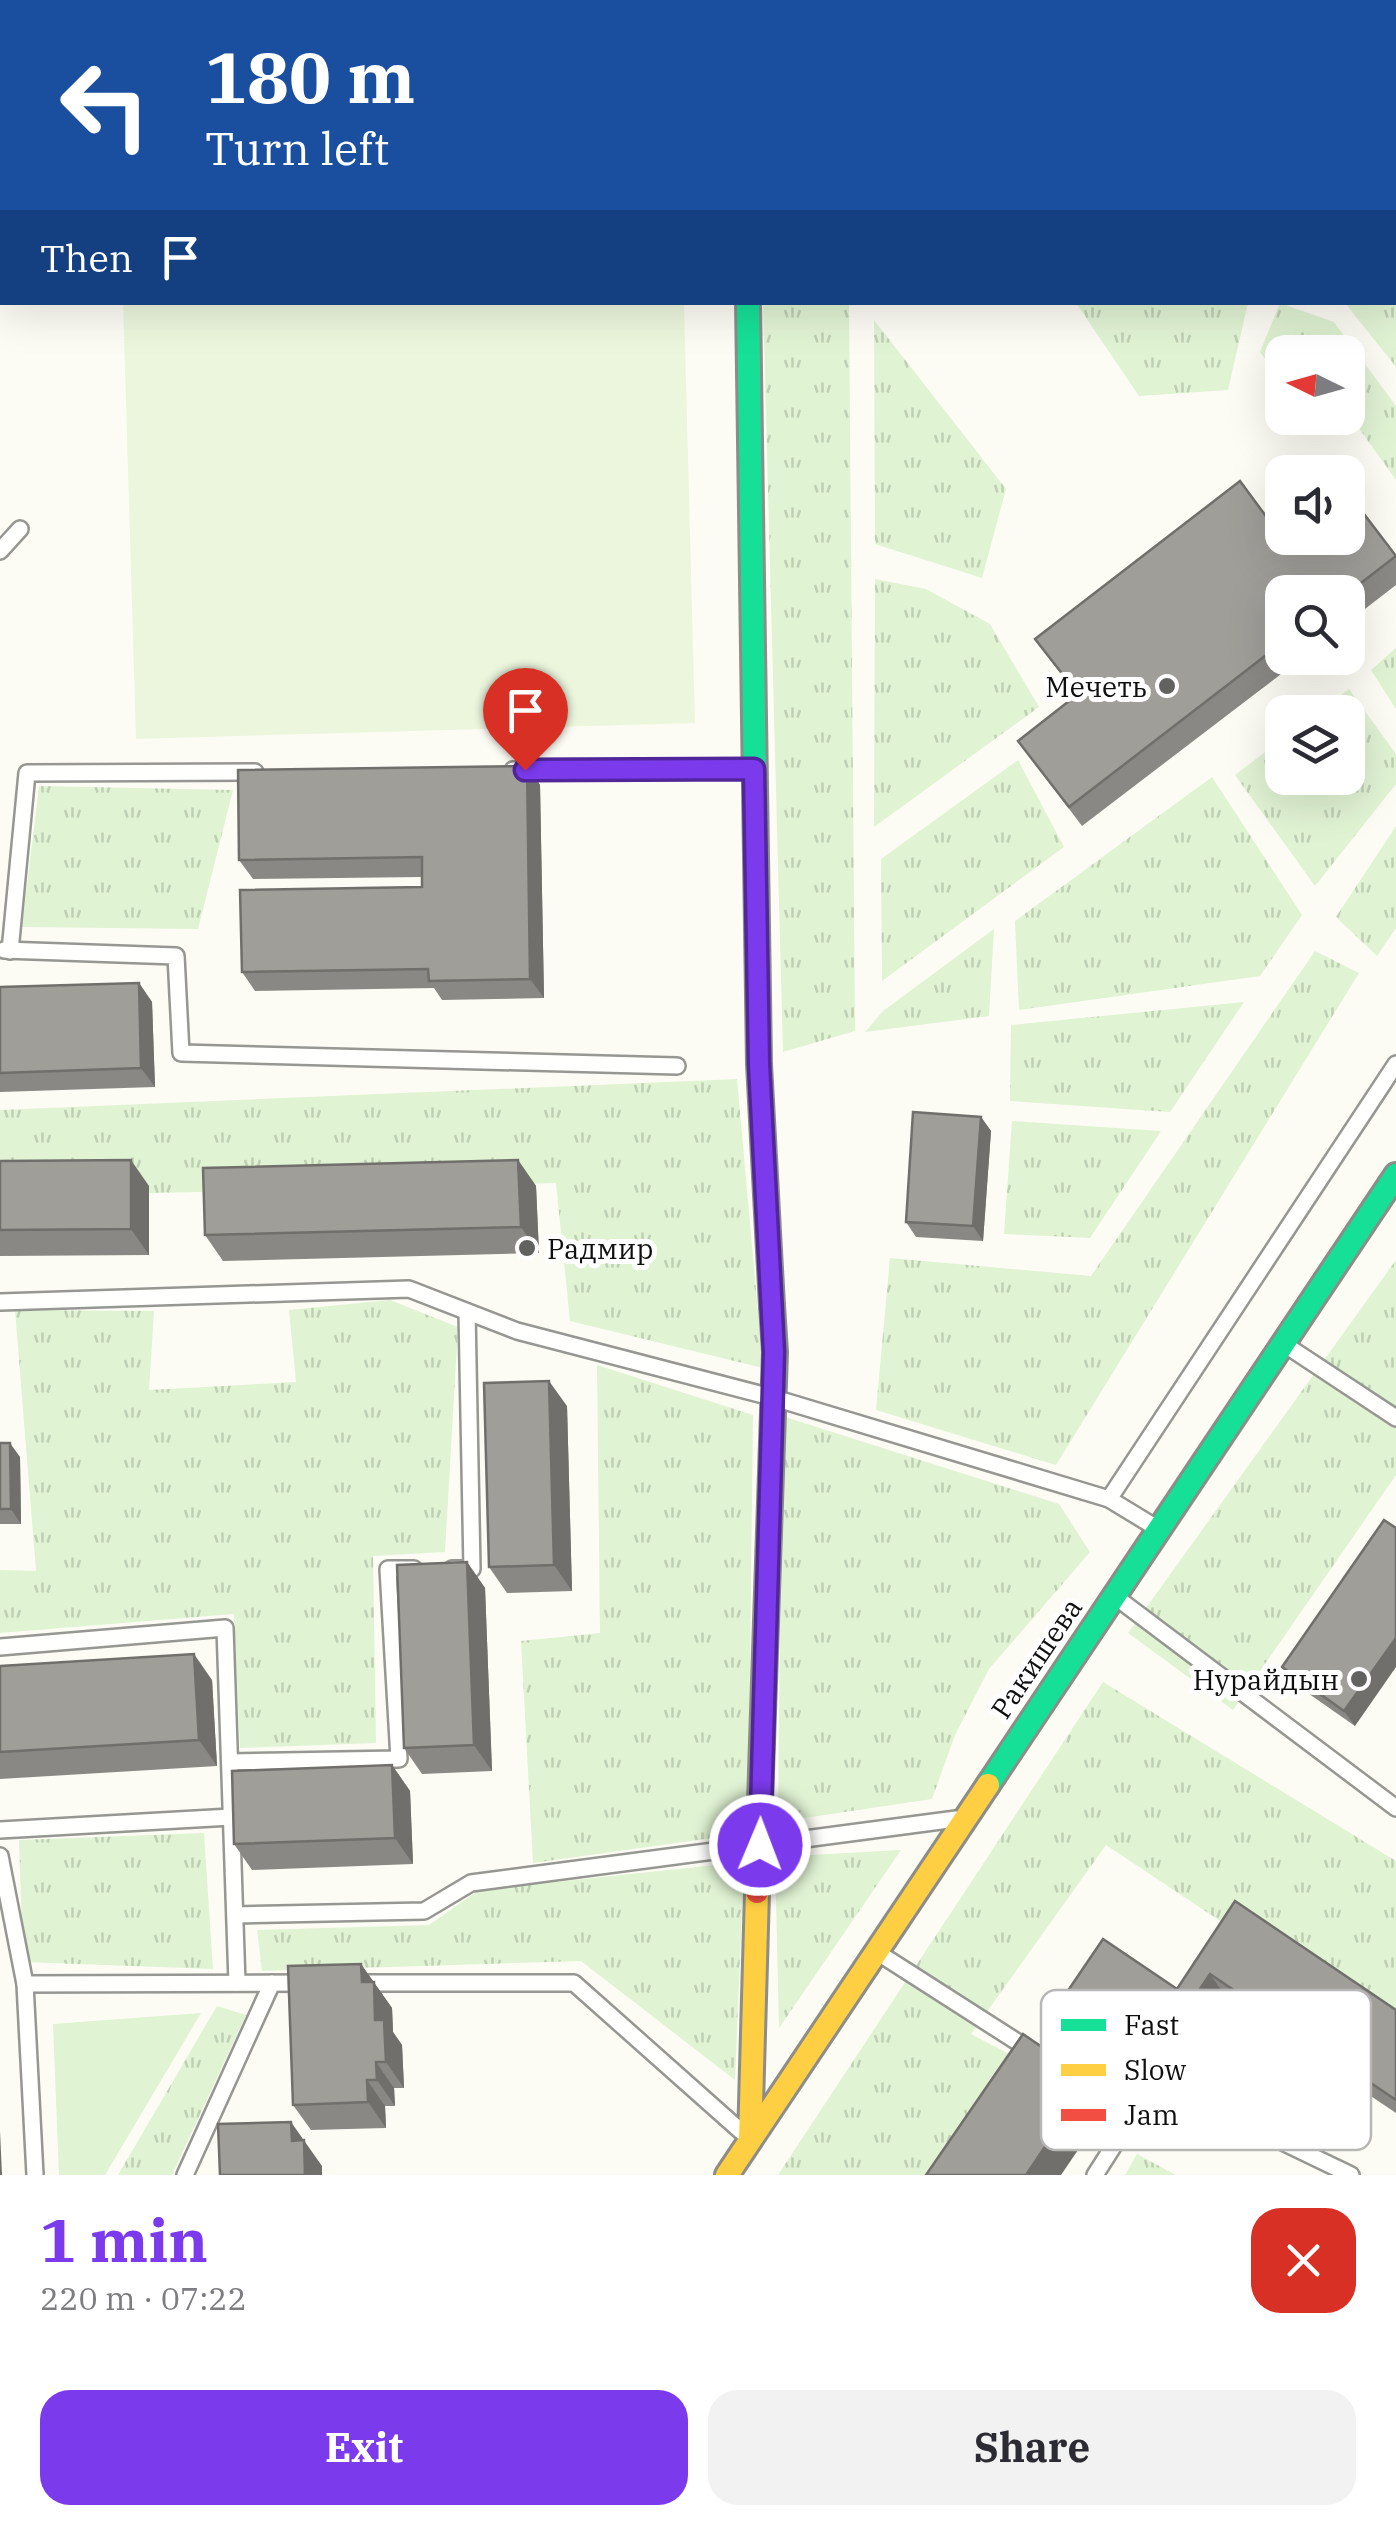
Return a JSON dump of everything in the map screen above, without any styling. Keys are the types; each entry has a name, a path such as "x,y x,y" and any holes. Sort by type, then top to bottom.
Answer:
{"street":[{"path":"748,305 759,1064 774,1352 750,2140"},
{"name":"Ракишева","path":"727,2175 1396,1175"}],"lane":[{"path":"0,551 20,529"},
{"path":"499,770 754,769"},
{"path":"263,772 27,773 5,950 176,956 182,1053 677,1066"},
{"path":"1109,1499 1396,1064"},
{"path":"0,1302 410,1289 516,1331 771,1397 1109,1499 1159,1529"},
{"path":"230,1762 399,1759 388,1568 472,1569 467,1312"},
{"path":"1283,1344 1396,1418"},
{"path":"1114,1596 1396,1808"},
{"path":"0,1647 226,1628 236,1984"},
{"path":"0,1830 231,1817"},
{"path":"235,1914 424,1910 471,1883 965,1818"},
{"path":"0,1856 26,1984 35,2175"},
{"path":"876,1952 1041,2057"},
{"path":"26,1984 574,1982 750,2140"},
{"path":"185,2175 272,1983"},
{"path":"1095,2175 1111,2150"},
{"path":"1299,2150 1351,2175"}],"green space":[{"path":"123,305 684,305 695,723 136,739"},
{"path":"763,305 849,305 855,1031 783,1052"},
{"path":"1077,305 1248,305 1228,390 1139,396"},
{"path":"1279,305 1334,322 1344,335 1267,335"},
{"path":"1347,305 1396,305 1396,367"},
{"path":"874,320 1006,489 982,578 875,544"},
{"path":"1365,364 1396,406 1396,480 1364,435"},
{"path":"875,579 926,589 990,624 1039,707 874,827"},
{"path":"1396,648 1396,709 1371,670"},
{"path":"1365,711 1396,754 1396,784 1315,886 1235,775 1265,752 1265,795 1365,795"},
{"path":"1018,760 1064,847 882,981 881,859"},
{"path":"1212,777 1302,915 1260,976 1019,1010 1015,921"},
{"path":"39,786 233,790 198,929 22,927"},
{"path":"1396,826 1396,928 1377,956 1336,917"},
{"path":"994,929 989,1016 865,1032 883,1011"},
{"path":"1315,951 1359,973 1056,1465 876,1410 890,1258 1091,1276"},
{"path":"1244,1002 1170,1112 1010,1101 1011,1025"},
{"path":"737,1079 763,1368 570,1321 556,1183 0,1197 0,1110"},
{"path":"1012,1121 1161,1131 1090,1238 1004,1234"},
{"path":"1396,1260 1396,1475 1233,1710 1128,1633"},
{"path":"390,1300 458,1327 445,1552 373,1556 376,1743 240,1748 234,1614 0,1633 0,1570 36,1571 15,1310 154,1311 149,1390 296,1382 289,1310"},
{"path":"597,1365 753,1415 748,1833 533,1863 521,1641 600,1633"},
{"path":"782,1416 1059,1504 1090,1552 989,1669 955,1735 932,1799 778,1822"},
{"path":"1103,1682 1396,1861 1396,2038 1371,2021 1371,1990 1324,1990 1106,1845 971,2034 1026,2063 956,2175 778,2175"},
{"path":"204,1833 213,1969 23,1962 19,1840"},
{"path":"901,1850 779,2028 775,1857"},
{"path":"744,1862 735,2080 581,1961 262,1971 257,1930 429,1925 479,1890"},
{"path":"217,2006 246,2015 172,2175 118,2175"},
{"path":"201,2013 105,2175 59,2175 53,2024"},
{"path":"1137,2154 1176,2175 1125,2175"}],"building":[{"name":"Мечеть","path":"1240,481 1265,515 1265,555 1365,555 1365,515 1396,556 1365,580 1365,575 1265,575 1265,656 1069,807 1018,741 1078,694 1035,639"},
{"path":"527,766 530,979 429,981 428,969 242,972 240,890 422,887 422,857 239,860 238,770"},
{"path":"139,983 141,1068 0,1073 0,987"},
{"path":"913,1112 981,1117 973,1226 906,1222"},
{"path":"131,1160 131,1229 0,1230 0,1161"},
{"path":"518,1160 521,1227 205,1235 203,1168"},
{"path":"549,1381 554,1565 489,1567 484,1383"},
{"path":"0,1443 10,1443 11,1509 0,1509"},
{"path":"1384,1520 1396,1528 1396,1638 1344,1711 1282,1667"},
{"path":"467,1562 474,1745 404,1748 397,1565"},
{"path":"194,1654 199,1740 0,1752 0,1666"},
{"path":"392,1765 395,1838 234,1844 232,1771"},
{"path":"1235,1901 1366,1990 1234,1990 1210,1974 1199,1990 1068,1990 1103,1939 1177,1989"},
{"path":"361,1964 362,1982 374,1982 375,2020 384,2020 386,2062 376,2062 377,2080 367,2080 368,2102 293,2105 288,1966"},
{"path":"1371,1993 1396,2010 1396,2100 1371,2083"},
{"path":"1023,2034 1041,2046 1043,2150 1026,2175 926,2175"},
{"path":"291,2122 292,2141 304,2140 305,2175 220,2175 218,2124"}],"traffic: fast":[{"path":"748,305 759,1064 772,1306"},
{"path":"988,1785 1396,1175"}],"traffic: slow":[{"path":"727,2175 988,1785"},
{"path":"750,2140 757,1892"}],"traffic: jam":[{"path":"757,1892 775,1352 772,1306"}],"place":[{"name":"Мечеть","path":"1167,686"},
{"name":"Радмир","path":"527,1248"},
{"name":"Нурайдын","path":"1359,1679"}],"route":[{"path":"525,770 754,769 759,1064 774,1352 760,1845"}]}
